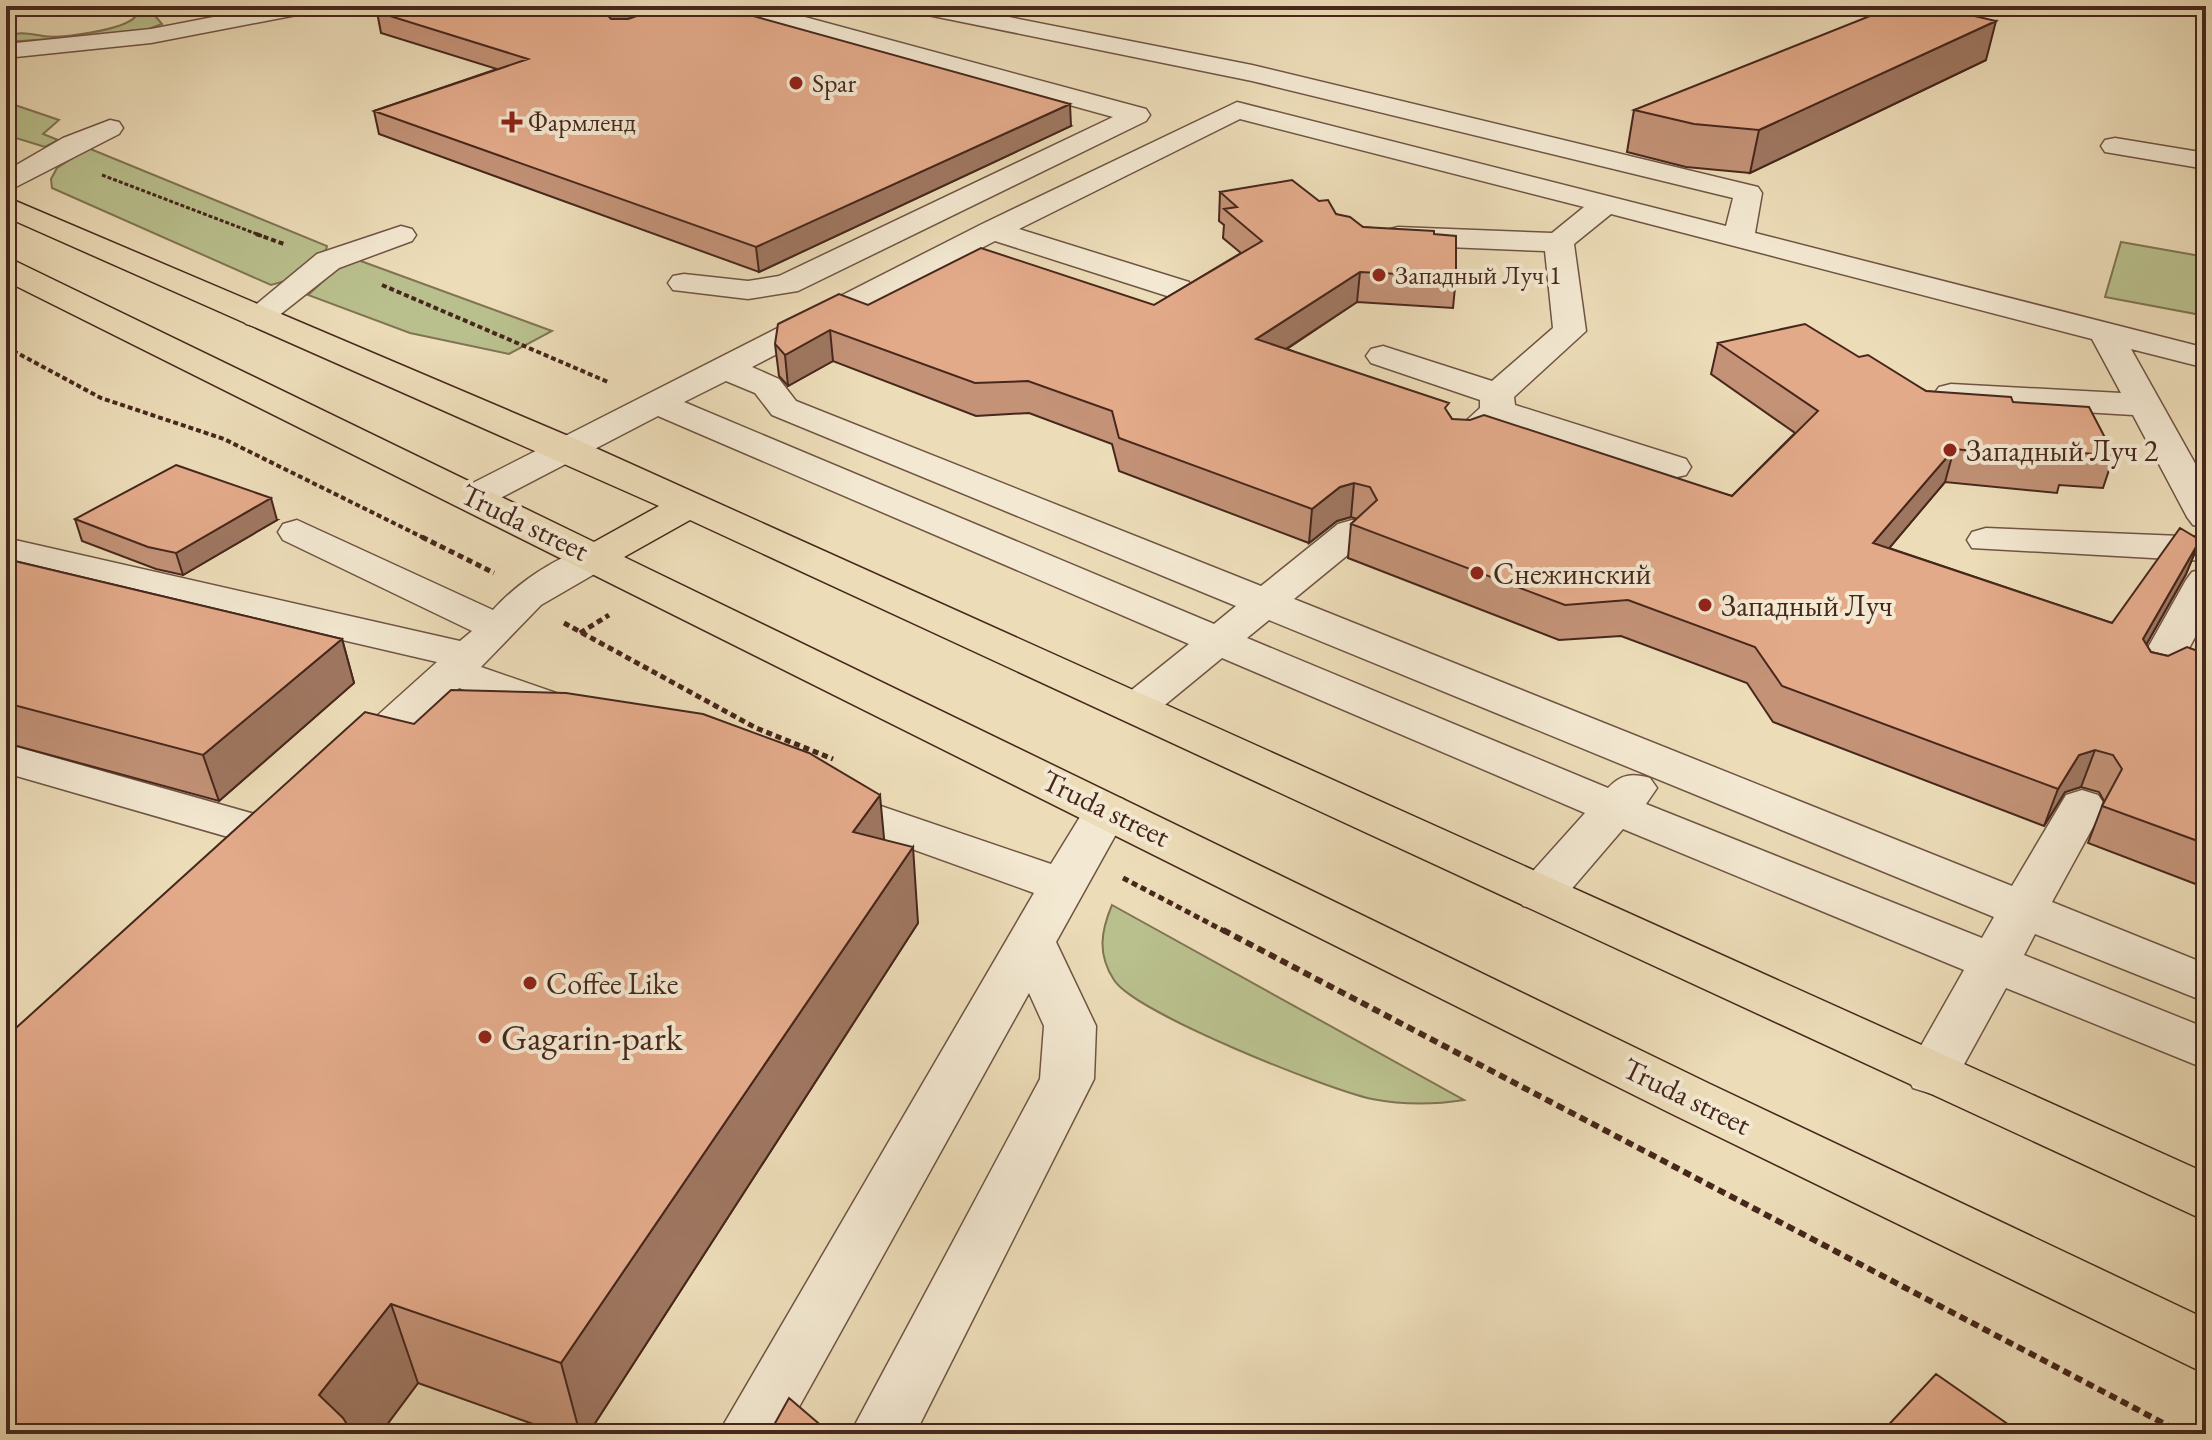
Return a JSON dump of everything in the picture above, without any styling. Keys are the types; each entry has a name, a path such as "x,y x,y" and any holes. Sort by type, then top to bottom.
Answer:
{"main road":[{"path":"6,206 567,449 2206,1198"},
{"name":"Truda street","path":"6,269 596,557 1676,1092 2206,1348"},
{"path":"596,557 688,505"}],"street":[{"path":"161,6 189,30"},
{"path":"202,6 222,23"},
{"path":"6,51 189,30 307,6"},
{"path":"684,283 748,290 787,284 1137,115 737,6"},
{"path":"918,6 1252,73 1748,193 1739,237"},
{"path":"6,30 53,22"},
{"path":"968,69 1047,30"},
{"path":"474,497 993,230 1237,110 2206,358"},
{"path":"6,183 110,128"},
{"path":"2206,138 2122,136 2206,161"},
{"path":"1377,235 1559,242 1607,203"},
{"path":"993,230 1178,289"},
{"path":"257,317 328,261 401,235"},
{"path":"1462,441 1570,331 1559,242"},
{"path":"2104,330 2206,517"},
{"path":"1383,356 1498,403 1673,467"},
{"path":"725,368 767,386 784,408 2206,984"},
{"path":"1916,392 2144,405"},
{"path":"656,403 1616,809 2206,1049"},
{"path":"297,532 473,652 601,723"},
{"path":"1134,709 1352,532"},
{"path":"1986,540 2206,549"},
{"path":"6,550 473,652"},
{"path":"239,866 473,652 527,596 596,557"},
{"path":"2153,676 2193,626 2206,580"},
{"path":"6,758 273,835"},
{"path":"1540,894 1657,762"},
{"path":"795,791 1063,885"},
{"path":"1932,1074 2082,805"},
{"path":"750,1434 1107,809"},
{"path":"882,1434 1067,1079 1070,1026 1030,940"}],"green space":[{"path":"123,6 147,6 162,24 138,33 6,42 6,36 16,34 51,37 118,26 135,17"},
{"path":"6,102 59,120 43,134 58,140 45,147 6,135"},
{"path":"88,148 327,246 326,250 285,281 271,285 52,188 51,179 57,168"},
{"path":"2121,242 2206,257 2206,290 2201,315 2105,297"},
{"path":"358,260 552,331 509,354 410,333 308,295 344,262"},
{"path":"1112,905 1464,1100 1407,1103 1349,1093 1277,1066 1157,1011 1129,994 1114,980 1105,961 1102,942"}],"building":[{"path":"395,6 608,6 604,11 611,19 628,19 666,6 717,6 1070,104 756,247 374,111 528,59 377,12"},
{"path":"1895,6 1932,6 1996,21 1759,130 1694,124 1634,110"},
{"path":"1292,180 1319,201 1328,200 1336,214 1350,217 1363,227 1434,231 1434,234 1456,236 1456,277 1360,272 1256,339 1449,403 1445,408 1452,419 1470,420 1484,415 1732,496 1818,411 1718,343 1805,324 1859,357 1868,355 1926,391 2011,397 2013,402 2089,407 2114,455 2063,452 2068,460 1954,449 1873,543 2112,623 2180,528 2200,540 2143,639 2151,652 2168,656 2187,647 2206,654 2206,844 2102,806 2122,769 2113,755 2095,750 2079,755 2058,789 1782,686 1755,647 1628,600 1565,605 1351,524 1377,500 1370,487 1354,483 1340,487 1312,509 1119,438 1112,411 1028,381 975,383 830,330 785,355 775,344 778,324 839,294 868,305 981,248 1154,305 1262,241 1224,209 1237,207 1220,192"},
{"path":"176,465 271,498 176,553 148,547 75,519"},
{"path":"6,559 342,639 203,755 6,703"},
{"name":"Gagarin-park","path":"451,690 566,693 703,714 809,753 880,795 853,832 913,847 561,1363 391,1304 319,1395 343,1418 353,1434 6,1434 6,1185 15,1176 6,1173 6,1037 365,712 414,724"},
{"path":"1936,1374 2022,1434 1880,1434"},
{"path":"789,1398 831,1434 769,1434"}],"place":[{"name":"Spar","path":"796,83"},
{"name":"Фармленд","path":"512,122"},
{"name":"Западный Луч 1","path":"1379,275"},
{"name":"Западный Луч 2","path":"1950,450"},
{"name":"Снежинский","path":"1477,573"},
{"name":"Западный Луч","path":"1705,605"},
{"name":"Coffee Like","path":"530,983"},
{"name":"Gagarin-park","path":"485,1037"}]}
